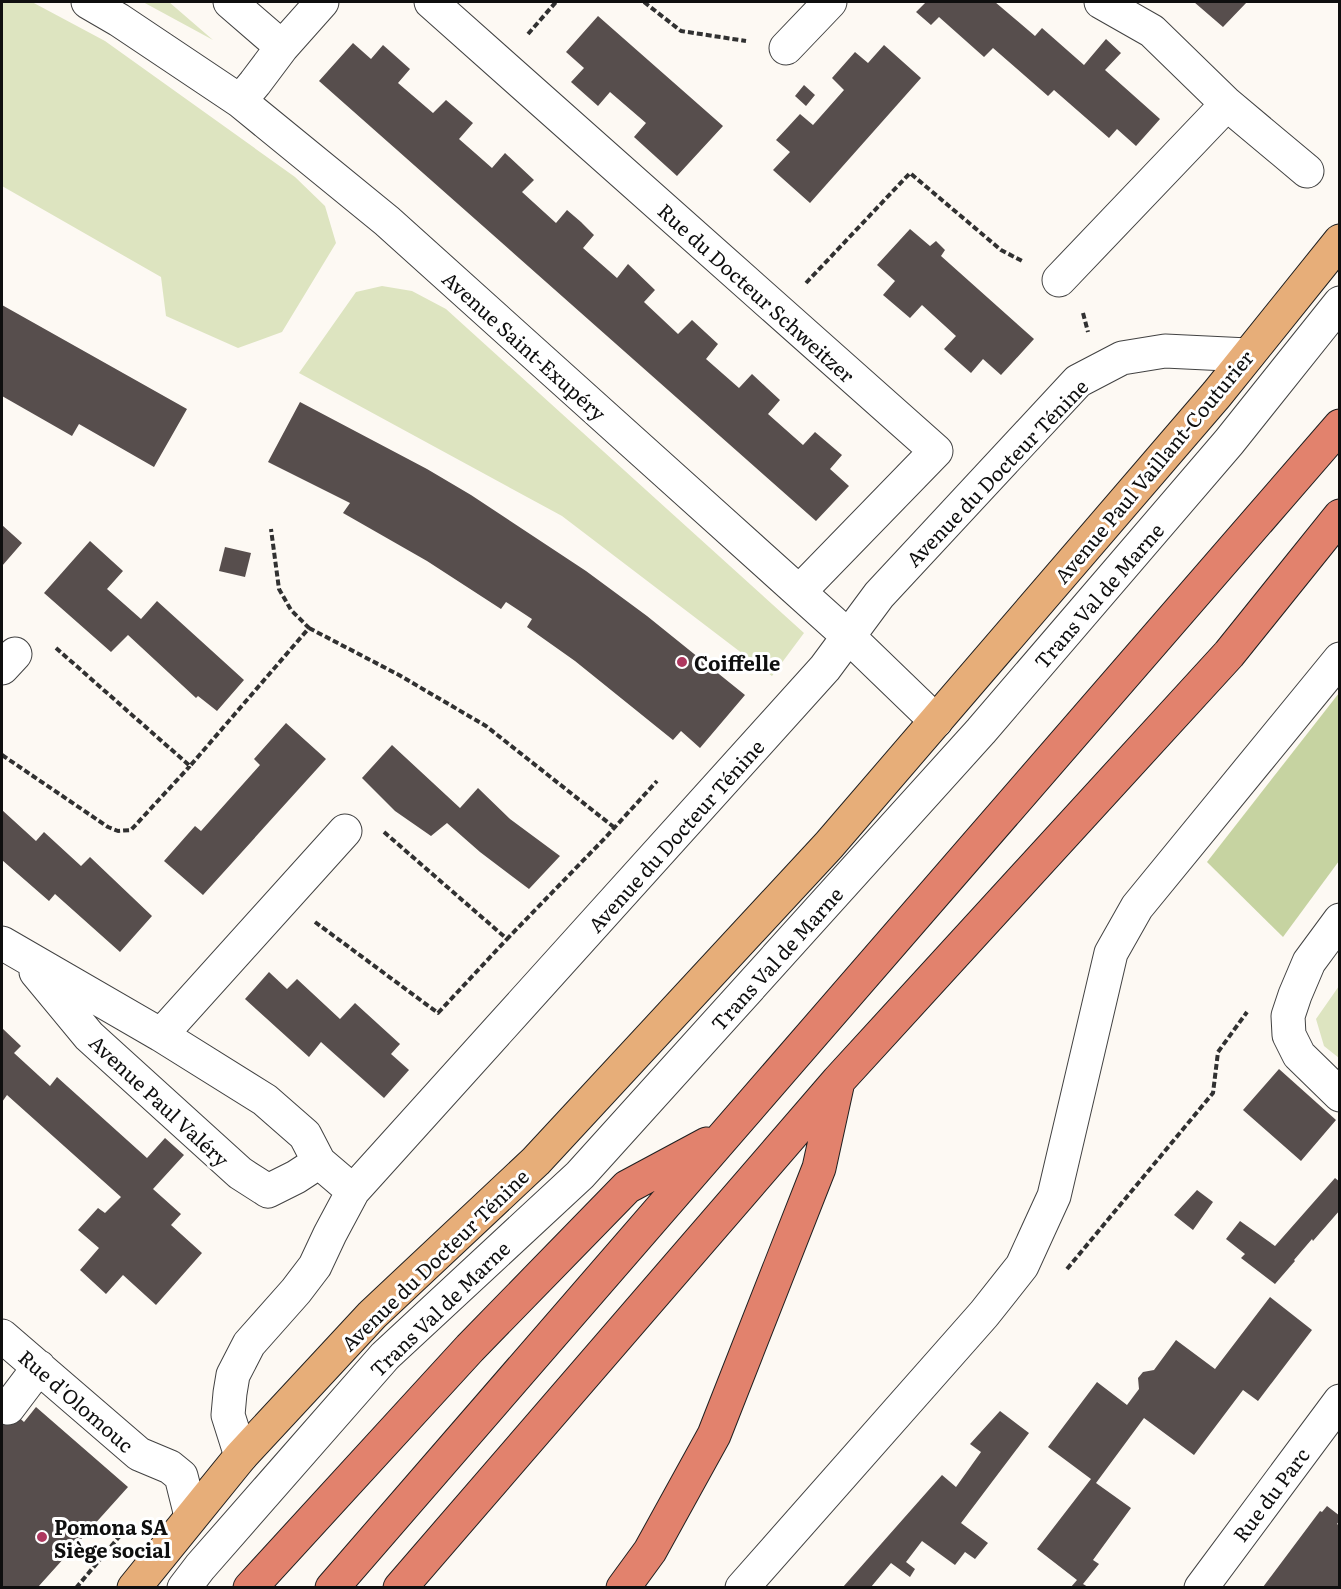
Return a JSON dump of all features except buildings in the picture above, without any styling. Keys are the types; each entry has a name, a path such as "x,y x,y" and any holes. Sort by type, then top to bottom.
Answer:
{"highway":[{"path":"332,1587 1340,426"},
{"path":"400,1587 838,1081 1228,654 1340,516"},
{"path":"623,1587 650,1551 714,1435 819,1168 838,1081"},
{"path":"250,1587 470,1348 627,1187 724,1135"}],"main road":[{"name":"Avenue Paul Vaillant-Couturier","path":"964,688 1217,394 1340,241"},
{"name":"Avenue du Docteur Ténine","path":"134,1587 241,1456 372,1315 536,1161 829,845 964,688"}],"street":[{"name":"Avenue Saint-Exupéry","path":"88,2 119,20 240,101 387,221 800,592 936,721"},
{"path":"230,2 282,47"},
{"path":"240,101 282,47 322,2"},
{"name":"Rue du Docteur Schweitzer","path":"431,2 936,451 800,592"},
{"path":"786,48 830,2"},
{"path":"1101,2 1152,31 1227,104 1307,171"},
{"path":"1064,274 1227,104"},
{"name":"Trans Val de Marne","path":"184,1587 385,1356 580,1175 973,740 1229,442 1340,303"},
{"name":"Avenue du Docteur Ténine","path":"241,1456 228,1415 233,1375 249,1344 315,1266 353,1191 825,668 879,595 1078,381 1122,358 1165,351 1248,355"},
{"path":"742,1587 984,1314 1022,1266 1054,1196 1111,953 1137,907 1340,659"},
{"path":"161,1035 345,831"},
{"path":"1340,920 1309,962 1288,1016 1289,1035 1299,1055 1340,1095"},
{"name":"Avenue Paul Valéry","path":"12,949 161,1035 265,1100 305,1135 320,1162 353,1191"},
{"name":"Avenue Paul Valéry","path":"12,949 89,1036 240,1173 268,1191 320,1162"},
{"name":"Rue d'Olomouc","path":"2,1336 139,1454 170,1467 181,1476 191,1516"},
{"path":"8,1408 39,1367"},
{"name":"Rue du Parc","path":"1201,1587 1340,1401"}],"path":[{"path":"644,2 681,31 786,48"},
{"path":"779,312 909,173 1001,250 1064,274 1099,370"},
{"path":"271,529 279,589 291,610 309,628 399,675 486,726 615,828"},
{"path":"2,754 108,827 118,831 131,830 190,766 309,628"},
{"path":"8,661 36,630 190,766"},
{"path":"283,900 438,1013 657,781"},
{"path":"345,831 362,813 507,939"},
{"path":"1066,1270 1213,1093"},
{"path":"76,1587 127,1528"}],"green space":[{"path":"2,2 32,2 105,41 295,177 325,206 336,243 282,332 238,348 166,316 161,277 2,186"},
{"path":"143,2 169,2 213,40"},
{"path":"382,286 412,291 446,309 804,633 772,676 562,516 299,373 356,292"},
{"path":"1339,693 1339,861 1283,937 1207,862"},
{"path":"1339,986 1339,1058 1324,1046 1316,1019"}],"place":[{"name":"Coiffelle","path":"682,662"},
{"name":"Pomona SA Siège social","path":"42,1537"}]}
